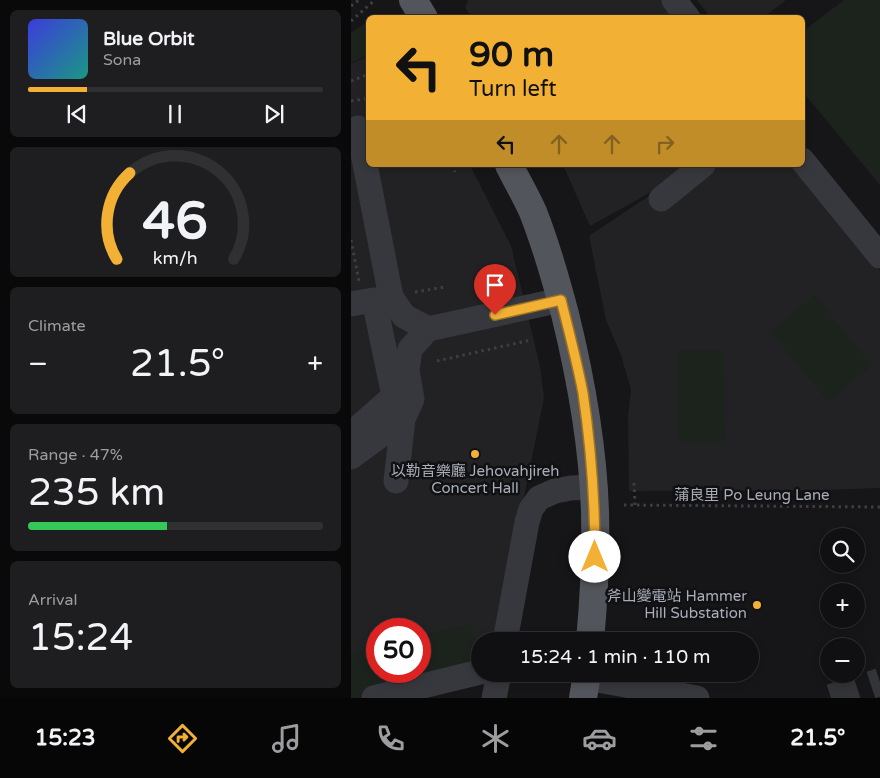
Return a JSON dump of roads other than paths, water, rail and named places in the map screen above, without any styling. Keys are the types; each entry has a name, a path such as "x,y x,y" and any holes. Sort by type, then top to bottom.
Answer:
{"main road":[{"path":"413,0 422,15"},
{"path":"510,167 529,204 539,230 561,300 575,352 583,393 595,512 595,557 591,632"}],"street":[{"path":"674,0 686,15"},
{"path":"358,128 391,297 404,316 428,329"},
{"path":"805,164 880,256"},
{"path":"661,199 701,167"},
{"path":"395,480 403,418 411,399 407,370 410,348 428,329 561,300"},
{"path":"351,434 394,396 363,302"},
{"path":"351,458 403,418"},
{"path":"507,632 531,509 539,498 555,491 593,487"},
{"path":"374,698 471,674"},
{"path":"494,698 497,682"},
{"path":"586,683 697,698"}],"tunnel":[{"path":"831,698 880,682"}],"place":[{"name":"以勒音樂廳 Jehovahjireh Concert Hall","path":"475,454"},
{"name":"斧山變電站 Hammer Hill Substation","path":"757,605"}]}
